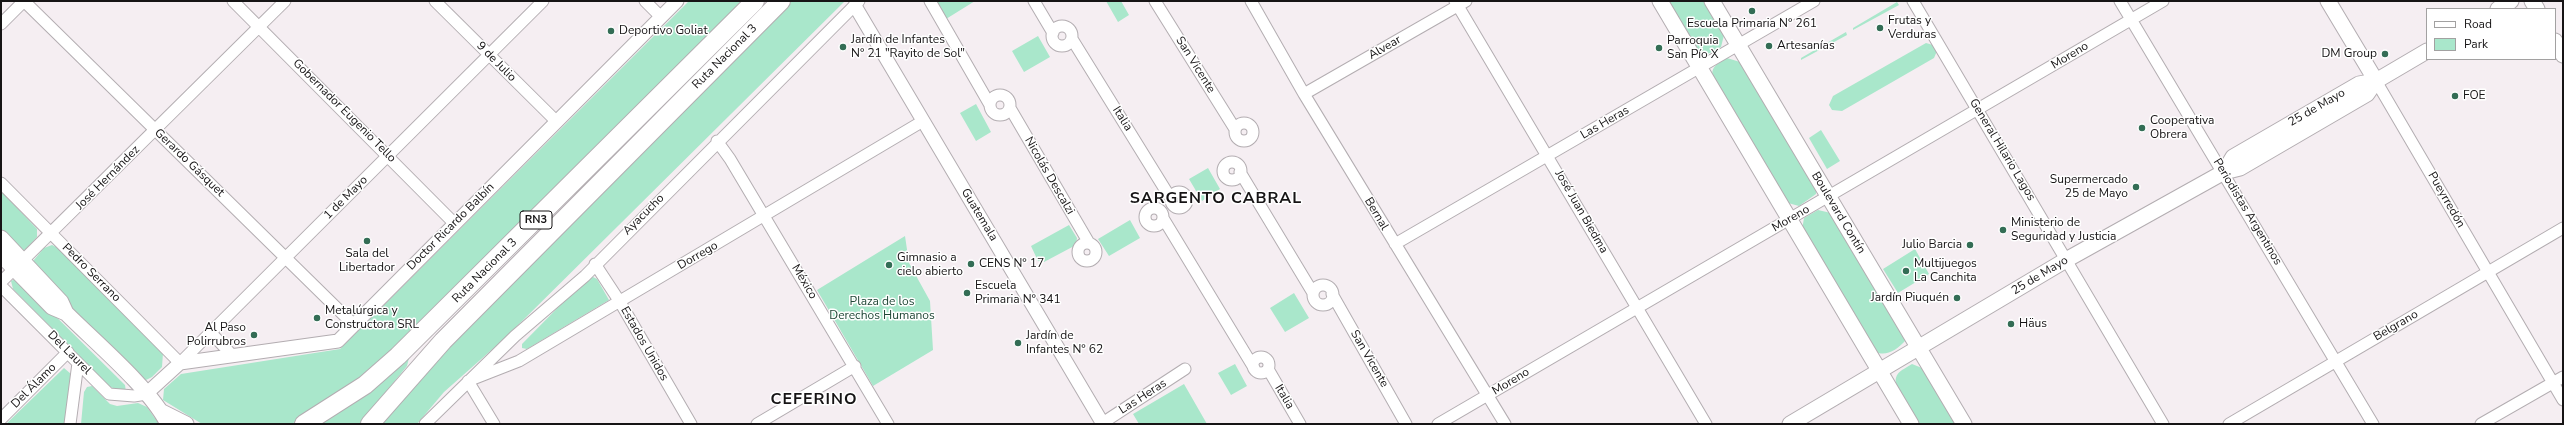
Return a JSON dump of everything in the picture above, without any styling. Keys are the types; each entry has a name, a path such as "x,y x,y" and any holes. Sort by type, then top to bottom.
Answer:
{"highway":[{"name":"Ruta Nacional 3","path":"304,424 365,385 398,356 755,1"},
{"name":"Ruta Nacional 3","path":"370,424 443,341 781,1"}],"main road":[{"path":"1660,1 1698,68 1911,424"},
{"name":"Boulevard Contín","path":"1712,1 1964,424"},
{"name":"Pueyrredón","path":"2328,1 2376,81"},
{"path":"2500,8 2511,1"},
{"path":"2556,43 2563,55"},
{"name":"25 de Mayo","path":"1790,424 2066,260 2224,172 2240,168 2368,94 2376,81 2426,52"},
{"path":"1,238 19,265"},
{"path":"1,255 19,265 61,302 66,313 146,394 165,418 186,424"}],"street":[{"path":"1,24 24,1"},
{"name":"Gerardo Gásquet","path":"24,1 354,325"},
{"name":"Gobernador Eugenio Tello","path":"233,1 388,155 454,223"},
{"name":"José Hernández","path":"1,282 52,234 284,1"},
{"name":"9 de Julio","path":"435,1 557,122"},
{"name":"1 de Mayo","path":"146,394 211,333 543,1"},
{"path":"645,1 661,17"},
{"name":"Doctor Ricardo Balbín","path":"180,363 338,341 677,1"},
{"name":"Nicolás Descalzi","path":"930,1 990,105 992,99 1001,95 1009,100 1010,108 1089,243"},
{"name":"Italia","path":"1034,1 1053,33 1057,28 1066,27 1071,32 1072,39 1171,199"},
{"name":"San Vicente","path":"1155,1 1235,129"},
{"name":"Bernal","path":"1251,1 1304,94 1489,395 1505,424"},
{"name":"Las Heras","path":"1395,244 1814,1"},
{"name":"General Hilario Lagos","path":"1913,1 2163,424"},
{"name":"Periodistas Argentinos","path":"2120,1 2224,172 2373,424"},
{"name":"Moreno","path":"1438,424 1789,219 1828,198 2163,1"},
{"name":"Guatemala","path":"857,3 923,121 1102,424"},
{"name":"Ayacucho","path":"425,424 468,381 595,264 857,3"},
{"name":"Alvear","path":"1304,94 1460,3"},
{"name":"José Juan Biedma","path":"1460,3 1636,308 1706,424"},
{"name":"Pueyrredón","path":"2376,81 2563,400"},
{"name":"Dorrego","path":"468,381 519,361 923,121"},
{"name":"México","path":"717,141 765,216 888,424"},
{"name":"San Vicente","path":"1240,172 1313,293 1315,300 1323,304 1328,303 1332,294 1406,424"},
{"name":"Pedro Serrano","path":"1,183 180,363"},
{"name":"Italia","path":"1163,218 1254,368 1254,361 1261,358 1267,361 1268,369 1300,424"},
{"name":"Belgrano","path":"2230,424 2563,228"},
{"name":"Estados Unidos","path":"595,264 620,302 691,424"},
{"name":"Del Laurel","path":"1,286 109,394 134,396 146,394"},
{"path":"211,333 233,356"},
{"name":"Del Álamo","path":"1,419 68,352"},
{"path":"70,424 78,362"},
{"path":"757,424 855,366"},
{"name":"Las Heras","path":"1102,424 1185,370"},
{"path":"2481,424 2563,377"},
{"path":"468,381 494,424"}],"green space":[{"path":"689,1 747,1 360,382 304,418 291,424 202,424 163,400 164,389 181,374 340,349"},
{"path":"789,1 845,1 505,338 444,392 417,424 380,424 447,345"},
{"path":"935,1 975,1 946,19"},
{"path":"1106,1 1121,1 1129,15 1118,22"},
{"path":"1667,1 1704,1 1724,35 1721,47 1708,54 1696,51"},
{"path":"1897,2 1899,5 1853,30 1853,28"},
{"path":"1846,32 1847,35 1801,60 1801,58"},
{"path":"1038,36 1050,57 1024,72 1012,51"},
{"path":"1926,43 1933,45 1937,51 1934,58 1842,111 1832,110 1829,105 1833,96"},
{"path":"1727,58 1740,62 1816,188 1816,194 1799,206 1788,203 1713,78 1712,74 1714,68"},
{"path":"976,104 991,132 976,141 960,113"},
{"path":"1821,130 1840,161 1827,169 1809,138"},
{"path":"1208,168 1220,189 1202,201 1189,179"},
{"path":"1,191 37,229 37,237 26,249 22,251 1,234"},
{"path":"1818,210 1831,213 1904,336 1905,341 1892,351 1884,354 1876,352 1802,230 1804,218"},
{"path":"1130,220 1140,238 1109,256 1098,239"},
{"path":"1069,225 1077,238 1076,245 1044,262 1038,261 1031,246"},
{"name":"Plaza de los Derechos Humanos","path":"905,236 909,263 930,301 933,350 873,386 817,290"},
{"path":"52,245 58,248 163,353 162,367 152,377 146,380 139,377 77,315 33,261 44,248"},
{"name":"Multijuegos La Canchita","path":"1915,249 1929,274 1898,293 1883,269"},
{"path":"593,277 597,279 609,300 527,349 522,348 522,344 587,278"},
{"path":"17,278 125,385 126,392 110,387 13,289 11,281"},
{"path":"1294,293 1309,318 1285,332 1270,308"},
{"path":"409,358 407,366 360,424 319,424"},
{"path":"1235,364 1247,386 1231,395 1218,373"},
{"path":"1912,364 1922,368 1956,424 1920,424 1896,384 1896,377 1898,374"},
{"path":"64,368 71,374 66,424 6,424"},
{"path":"1184,384 1207,424 1139,424 1133,414"},
{"path":"92,386 110,404 117,406 138,403 147,407 159,424 81,424 84,392 87,387"}],"place":[{"name":"Escuela Primaria N° 261","path":"1752,11"},
{"name":"Frutas y Verduras","path":"1880,28"},
{"name":"Deportivo Goliat","path":"611,31"},
{"name":"Artesanías","path":"1769,46"},
{"name":"Jardín de Infantes N° 21 \"Rayito de Sol\"","path":"843,47"},
{"name":"Parroquia San Pío X","path":"1659,48"},
{"name":"DM Group","path":"2385,54"},
{"name":"FOE","path":"2455,96"},
{"name":"Cooperativa Obrera","path":"2142,128"},
{"name":"Supermercado 25 de Mayo","path":"2136,187"},
{"name":"Ministerio de Seguridad y Justicia","path":"2003,230"},
{"name":"Sala del Libertador","path":"367,241"},
{"name":"Julio Barcia","path":"1970,245"},
{"name":"CENS N° 17","path":"971,264"},
{"name":"Gimnasio a cielo abierto","path":"889,265"},
{"name":"Multijuegos La Canchita","path":"1906,271"},
{"name":"Escuela Primaria N° 341","path":"967,293"},
{"name":"Jardín Piuquén","path":"1957,298"},
{"name":"Metalúrgica y Constructora SRL","path":"317,318"},
{"name":"Häus","path":"2011,324"},
{"name":"Al Paso Polirrubros","path":"254,335"},
{"name":"Jardín de Infantes N° 62","path":"1018,343"}],"district":[{"name":"SARGENTO CABRAL","path":"1216,199"},
{"name":"CEFERINO","path":"814,400"}]}
